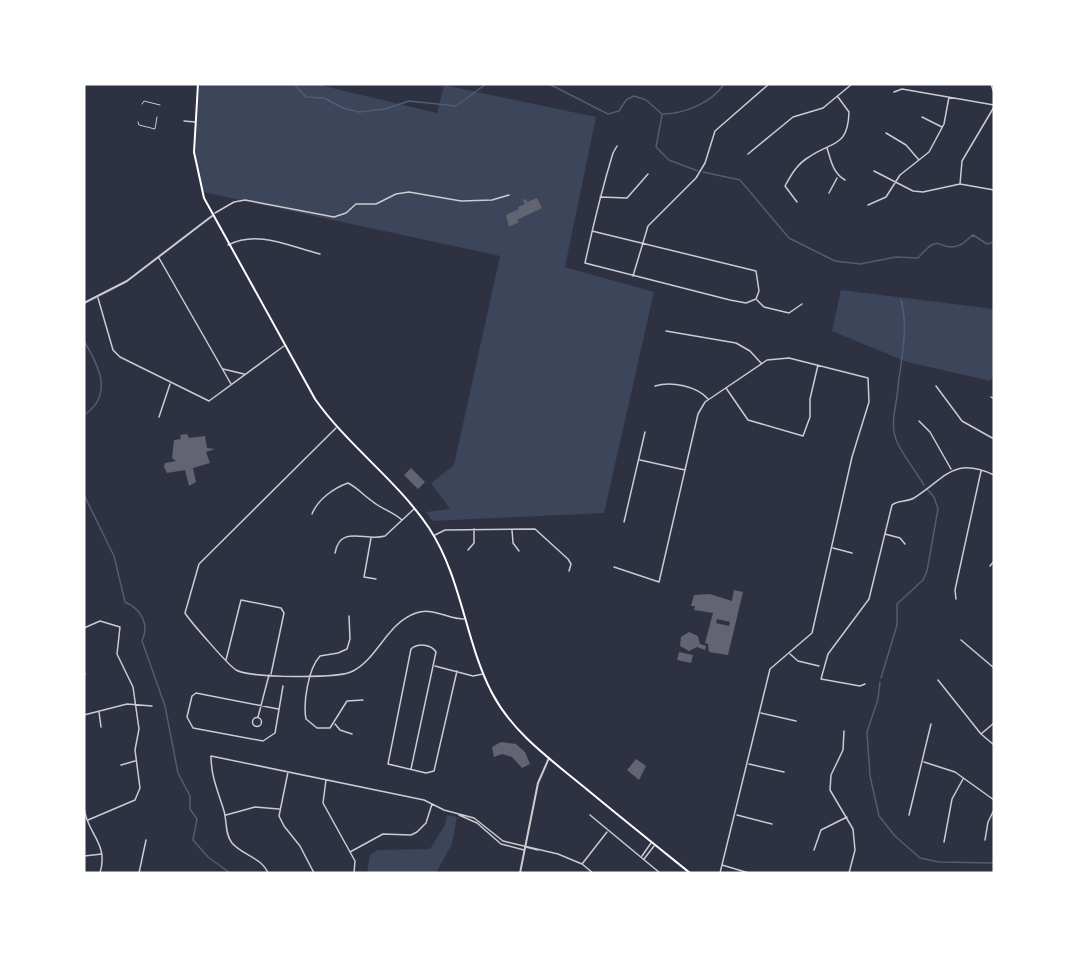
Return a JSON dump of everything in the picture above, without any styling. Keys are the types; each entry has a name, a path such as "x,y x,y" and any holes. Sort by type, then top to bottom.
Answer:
{"main road":[{"path":"198,84 197,174 212,216 315,399 336,428 415,509 434,536 448,563 483,674 496,700 512,724 549,758 690,873"}],"street":[{"path":"633,276 642,243 651,222 696,178 705,163 715,131 769,84"},
{"path":"748,153 793,117 823,108 852,84"},
{"path":"991,84 994,93"},
{"path":"894,92 902,89 994,106 962,161 960,184"},
{"path":"797,202 785,186 791,174 806,159 844,138 849,118 848,107 838,97"},
{"path":"868,205 886,197 900,175 929,152 942,128 949,97"},
{"path":"922,117 942,128"},
{"path":"184,121 196,122"},
{"path":"886,133 906,145 920,161"},
{"path":"592,231 756,271 759,291 756,299 746,303 585,263 592,231 600,197 617,146"},
{"path":"827,148 838,176 845,180"},
{"path":"874,171 908,190 923,192 960,184 994,190"},
{"path":"600,197 627,198 648,174"},
{"path":"829,193 838,176"},
{"path":"84,303 127,281 212,216 240,200 257,200 334,217 345,213 356,204 379,204 404,192 461,201 492,200 509,195"},
{"path":"228,245 239,239 256,237 320,254"},
{"path":"158,256 231,385"},
{"path":"98,297 113,350 120,357 209,401 284,346"},
{"path":"756,299 764,307 789,313 802,304"},
{"path":"666,331 736,343 750,351 761,364"},
{"path":"614,567 659,582 698,414 708,400 761,364 782,358 868,378 869,402 852,457 812,633 770,669 720,873"},
{"path":"726,387 748,420 803,436 810,417 810,399 818,365"},
{"path":"222,369 246,374"},
{"path":"159,417 171,383"},
{"path":"655,386 664,383 692,388 699,390 708,400"},
{"path":"936,386 962,421 994,439"},
{"path":"919,421 930,432 952,470"},
{"path":"336,428 199,564 185,613 238,671 247,674 312,676 344,675 354,671 384,637 413,614 428,610 466,618"},
{"path":"624,522 645,432"},
{"path":"639,460 685,470"},
{"path":"865,684 860,686 821,679 828,654 869,599 895,502 912,499 952,470 965,466 994,475"},
{"path":"956,599 955,590 982,470"},
{"path":"312,514 314,508 333,490 348,483 373,503 390,510 402,520"},
{"path":"334,553 338,542 348,535 372,537 387,535 415,509"},
{"path":"434,536 445,530 532,528 540,532 568,559 571,564 569,572"},
{"path":"468,550 474,543 474,529"},
{"path":"512,529 513,543 519,551"},
{"path":"885,534 900,538 905,544"},
{"path":"372,537 364,577 376,579"},
{"path":"832,548 852,553"},
{"path":"990,566 994,561"},
{"path":"226,660 241,600 281,608 284,613 258,717"},
{"path":"349,616 350,639 347,648 338,653 320,656 313,667 304,711 306,719 317,728 324,729 335,724 347,701 363,700"},
{"path":"84,628 100,621 120,627 117,654 133,687 139,729 135,750 140,788 135,800 88,820"},
{"path":"961,640 994,668"},
{"path":"411,768 434,665 435,649 420,645 411,649 387,761 392,765 430,773 435,770 457,671"},
{"path":"790,653 798,662 819,666"},
{"path":"434,665 473,676 483,674"},
{"path":"938,680 981,734 994,745"},
{"path":"278,709 196,693 192,696 188,720 193,728 261,742 275,733 283,686"},
{"path":"84,715 134,704 152,706"},
{"path":"99,711 101,727"},
{"path":"760,713 796,721"},
{"path":"981,734 994,723"},
{"path":"335,724 340,730 352,735"},
{"path":"909,815 931,724"},
{"path":"844,731 843,750 831,775 830,790 853,829 855,850 849,873"},
{"path":"268,873 259,861 231,842 225,815 213,782 211,756 326,779 432,804 477,824 501,844 558,854 582,864 593,873"},
{"path":"520,873 538,783 549,758"},
{"path":"121,765 136,760"},
{"path":"923,762 945,767 994,800"},
{"path":"748,764 784,772"},
{"path":"288,771 279,808 284,826 300,846 315,873"},
{"path":"84,775 84,786"},
{"path":"326,779 323,803 356,864 354,873"},
{"path":"944,842 952,800 964,779"},
{"path":"350,852 383,834 411,835 421,830 432,804"},
{"path":"225,815 255,807 279,808"},
{"path":"84,808 102,854 100,873"},
{"path":"985,840 988,822 994,810"},
{"path":"590,815 660,873"},
{"path":"736,815 771,824"},
{"path":"814,850 821,830 847,817"},
{"path":"582,864 608,831"},
{"path":"140,873 146,840"},
{"path":"641,857 653,844"},
{"path":"644,860 653,844"},
{"path":"84,856 102,854"},
{"path":"722,865 749,873"}],"lane":[{"path":"142,104 144,101 160,105"},
{"path":"138,122 139,125 155,129 157,117"}],"shaded area":[{"path":"200,84 324,84 324,86 437,113 444,85 596,117 565,267 654,292 604,513 432,521 426,512 450,509 431,483 454,465 500,256 203,192 195,152"},
{"path":"841,290 994,309 994,369 991,381 907,362 832,331"},
{"path":"447,815 457,817 452,844 436,873 367,873 370,855 378,850 430,849 445,825"}],"building":[{"path":"537,198 542,208 517,220 519,222 509,227 506,215 525,204 523,200 526,199 527,202"},
{"path":"187,434 189,438 205,436 207,448 215,449 206,452 210,463 193,468 196,482 189,486 185,470 167,473 164,467 165,463 176,461 172,458 174,440 181,439 180,435"},
{"path":"411,468 425,482 418,489 404,475"},
{"path":"734,590 743,592 728,655 709,652 708,644 705,643 713,613 694,610 695,606 691,606 694,595 710,594 732,601","holes":["717,619 730,622 729,626 716,623"]},
{"path":"689,632 698,636 700,644 706,646 705,650 697,647 689,651 680,646 681,637"},
{"path":"679,652 693,655 691,663 677,660"},
{"path":"501,742 516,744 525,752 530,764 522,768 512,757 502,754 494,757 492,747"},
{"path":"636,759 646,766 639,780 627,770"}],"waterway":[{"path":"294,84 306,97 324,98 343,108 359,112 385,109 409,101 456,106 486,84"},
{"path":"549,84 608,114 619,111 626,100 634,96 646,100 662,114"},
{"path":"663,114 679,112 705,102 724,84"},
{"path":"662,115 656,147 669,160 698,171"},
{"path":"703,172 740,180 789,238 835,261 860,264 896,257 918,258 936,243 951,247 957,246 973,235 987,244 994,242"},
{"path":"901,300 904,333 894,428 900,448 924,485"},
{"path":"84,341 95,360 101,380 99,399 84,415"},
{"path":"881,678 897,625 897,604 923,580 927,571 938,509 934,497 927,489"},
{"path":"84,495 114,556 125,602 140,613 144,623 142,641 165,706 178,773 190,796 190,809 197,819 193,840 208,857 230,873"},
{"path":"880,682 878,699 867,732 870,776 879,816 895,836 920,858 939,862 994,863"}]}
